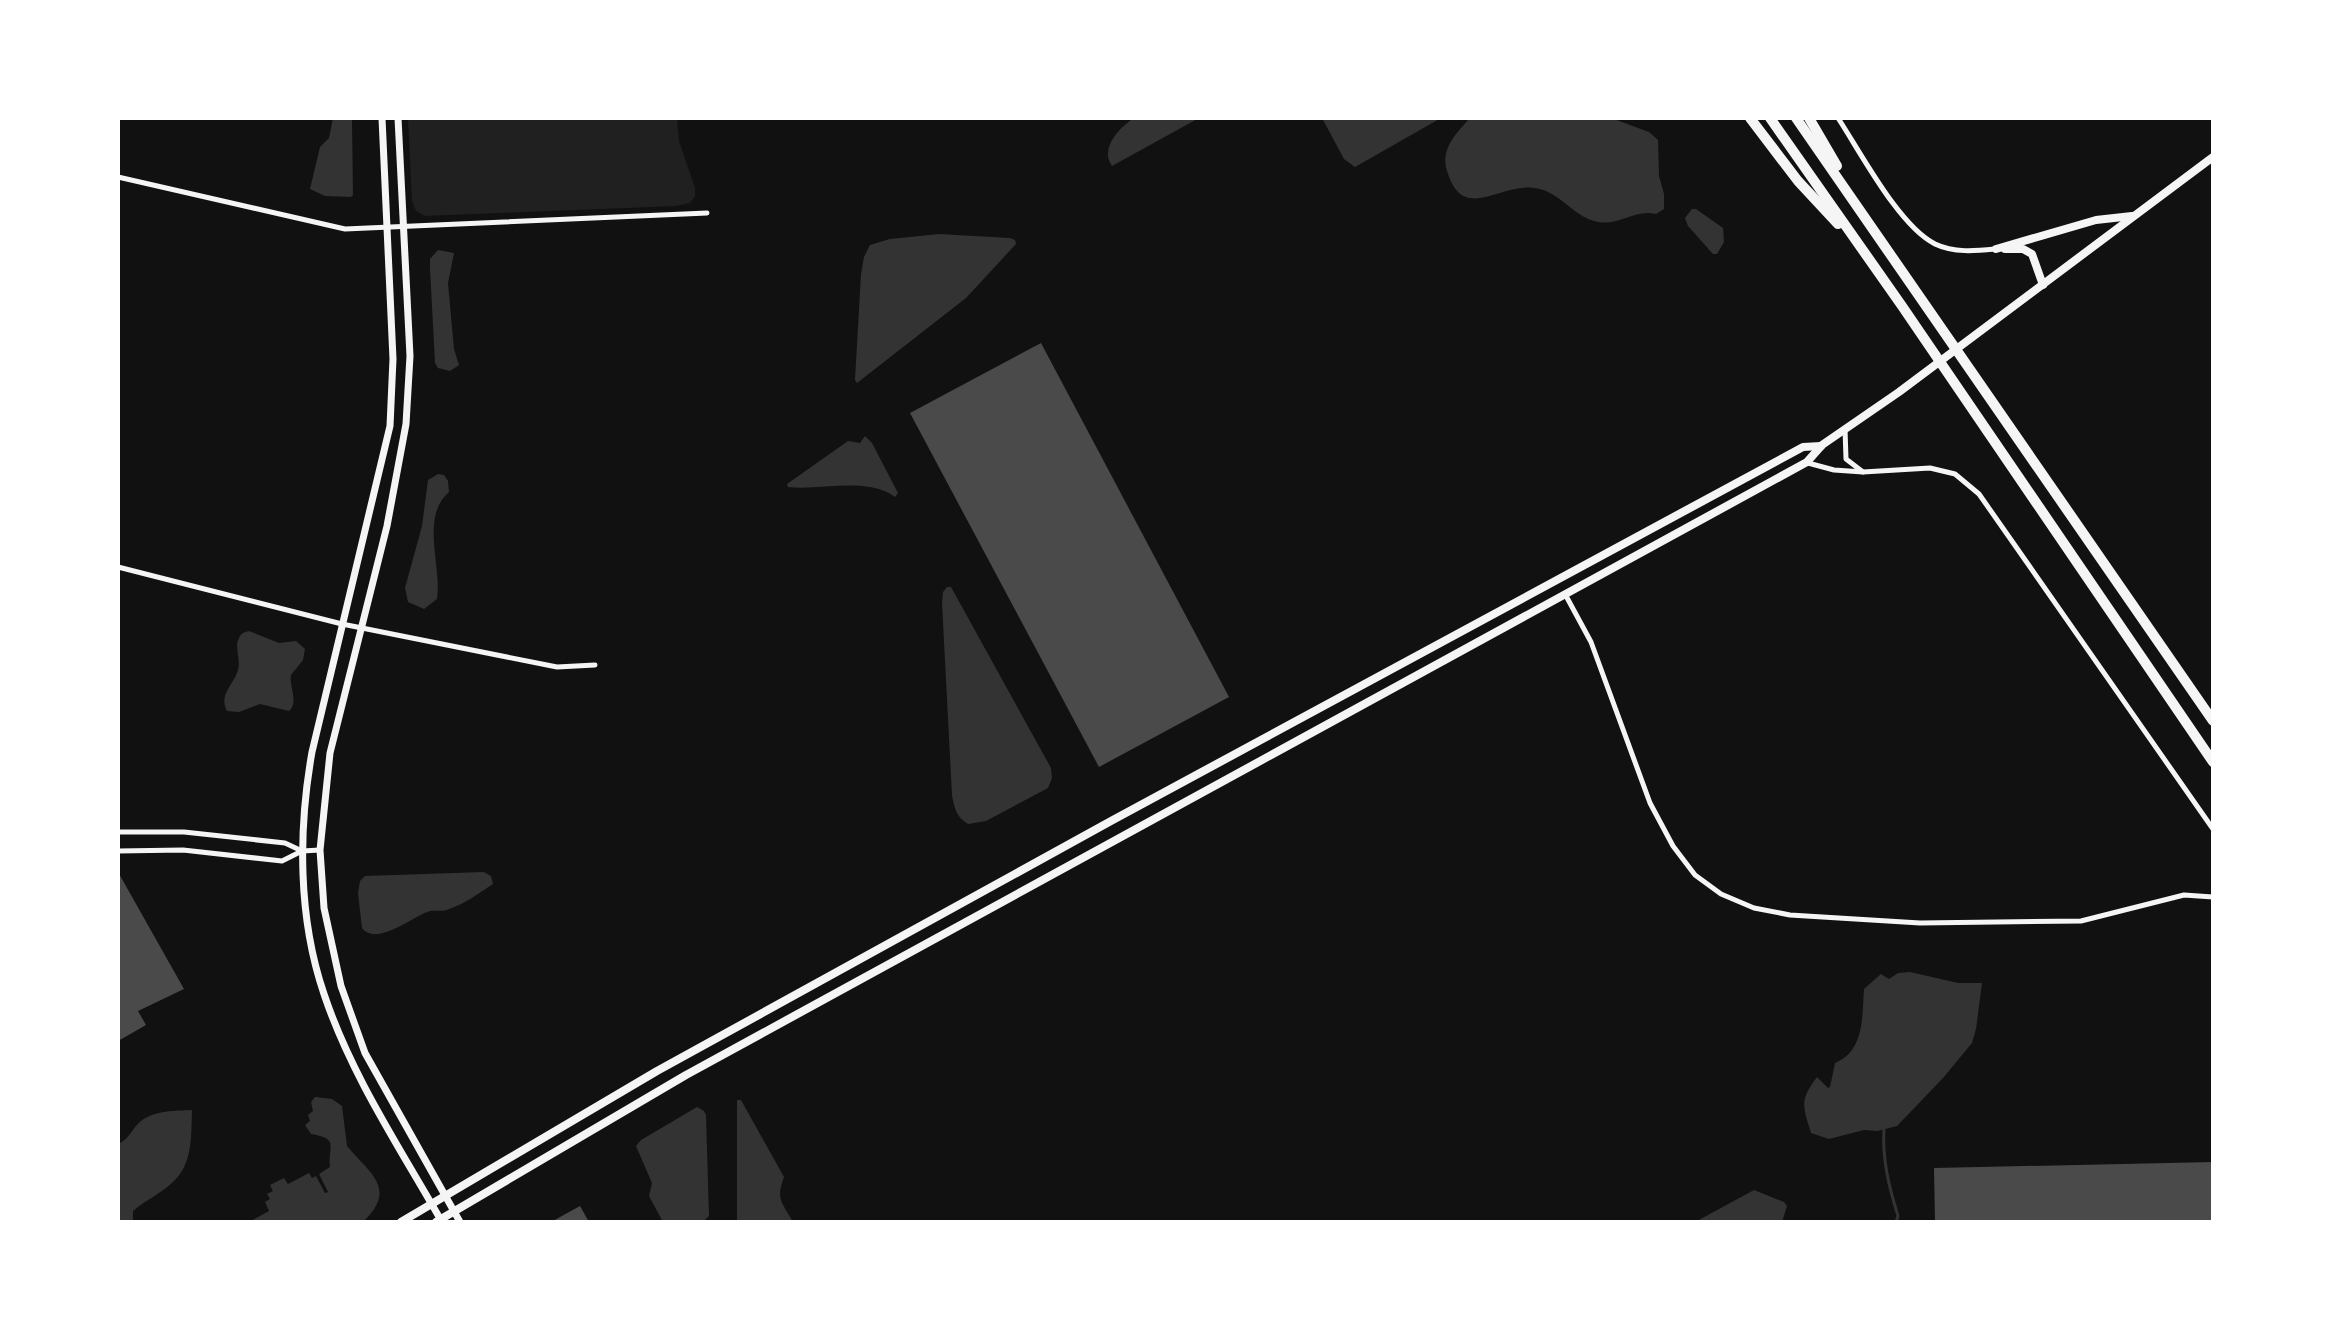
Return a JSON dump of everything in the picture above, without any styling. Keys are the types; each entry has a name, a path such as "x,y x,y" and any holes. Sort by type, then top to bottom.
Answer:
{"highway":[{"path":"1750,118 1798,181 1865,253"},
{"path":"1770,118 2213,762"},
{"path":"1796,118 2213,721"},
{"path":"1809,118 1881,239"}],"main road":[{"path":"440,1221 686,1075 1807,462 1822,445 1899,392 2213,157"},
{"path":"1996,249 2096,220 2133,216"},
{"path":"1996,249 2023,249 2032,254 2043,285"},
{"path":"401,1222 657,1071 1111,821 1679,512 1803,447 1822,445"}],"street":[{"path":"382,118 393,359 390,426 310,765 302,851 308,924 324,995 352,1063 440,1221"},
{"path":"398,118 410,356 406,424 387,526 330,753 320,850 324,908 341,986 355,1027 365,1053 460,1222"},
{"path":"1838,118 1904,218 1924,237 1937,245 1964,252 1996,249"},
{"path":"118,177 345,229 707,213"},
{"path":"1845,429 1846,459 1863,472"},
{"path":"1807,462 1842,472 1930,468 1955,474 1979,494 2213,829"},
{"path":"118,567 361,628 557,667 595,665"},
{"path":"1565,594 1591,642 1631,758 1656,814 1673,846 1695,875 1721,894 1754,908 1790,915 1920,923 2081,921 2184,895 2213,897"},
{"path":"118,832 184,832 285,843 302,851"},
{"path":"118,851 183,850 282,861 302,851 320,850"}],"shaded area":[{"path":"333,118 352,118 351,197 325,196 310,189 320,147 329,138"},
{"path":"408,118 677,118 679,141 695,196 690,203 676,206 425,216 416,211 412,201"},
{"path":"1134,118 1199,118 1112,166 1108,152 1110,145 1117,132"},
{"path":"1322,118 1441,118 1355,167 1344,159"},
{"path":"1470,118 1611,118 1649,132 1658,140 1664,209 1656,214 1641,214 1606,223 1589,219 1552,194 1534,188 1521,188 1483,198 1462,195 1454,187 1445,163 1455,136"},
{"path":"1692,209 1723,228 1724,242 1717,254 1713,254 1688,226 1685,218"},
{"path":"939,234 1010,238 1016,244 966,298 857,383 861,274 870,245 890,239"},
{"path":"438,250 454,253 448,283 454,349 459,365 450,371 438,368 435,363 430,259"},
{"path":"865,436 872,443 898,493 895,497 871,487 788,487 787,484 848,441 860,443"},
{"path":"438,474 444,475 448,481 449,492 440,502 434,528 437,599 424,609 408,602 405,588 422,526 428,480"},
{"path":"947,587 951,587 1051,768 1052,778 1048,788 986,821 968,824 958,815 952,795 942,603"},
{"path":"249,631 279,643 296,641 305,649 303,660 291,675 294,699 289,711 260,704 239,712 227,711 225,695 239,666 238,642 242,634"},
{"path":"484,872 491,876 493,884 461,904 430,911 386,932 369,933 362,928 358,893 360,881 365,876"},
{"path":"1910,972 1958,983 1982,983 1972,1043 1897,1126 1829,1139 1811,1133 1804,1104 1807,1092 1817,1077 1830,1087 1835,1063 1852,1050 1857,1041 1864,989 1881,974 1889,979 1898,973"},
{"path":"315,1097 332,1099 342,1106 347,1146 371,1173 379,1190 374,1210 363,1222 249,1222 269,1211 265,1202 270,1199 267,1194 273,1191 270,1185 284,1178 288,1184 309,1173 312,1178 316,1176 325,1193 328,1192 319,1174 330,1167 331,1145 326,1138 311,1134 305,1125 310,1121 308,1115 313,1111 311,1102"},
{"path":"737,1100 741,1100 784,1177 781,1200 793,1222 737,1222"},
{"path":"697,1107 706,1115 709,1216 703,1222 663,1222 649,1196 652,1183 636,1146"},
{"path":"192,1110 190,1148 180,1174 133,1211 133,1222 118,1222 118,1144 147,1117"},
{"path":"1754,1190 1784,1202 1787,1206 1782,1222 1695,1222"}],"building":[{"path":"1041,343 1229,697 1099,767 910,413"},
{"path":"118,872 184,989 138,1011 146,1025 118,1041"},
{"path":"2213,1162 2213,1222 1935,1222 1934,1168"},
{"path":"580,1206 589,1222 551,1222"}],"waterway":[{"path":"1884,1129 1885,1162 1898,1216 1896,1222"}]}
